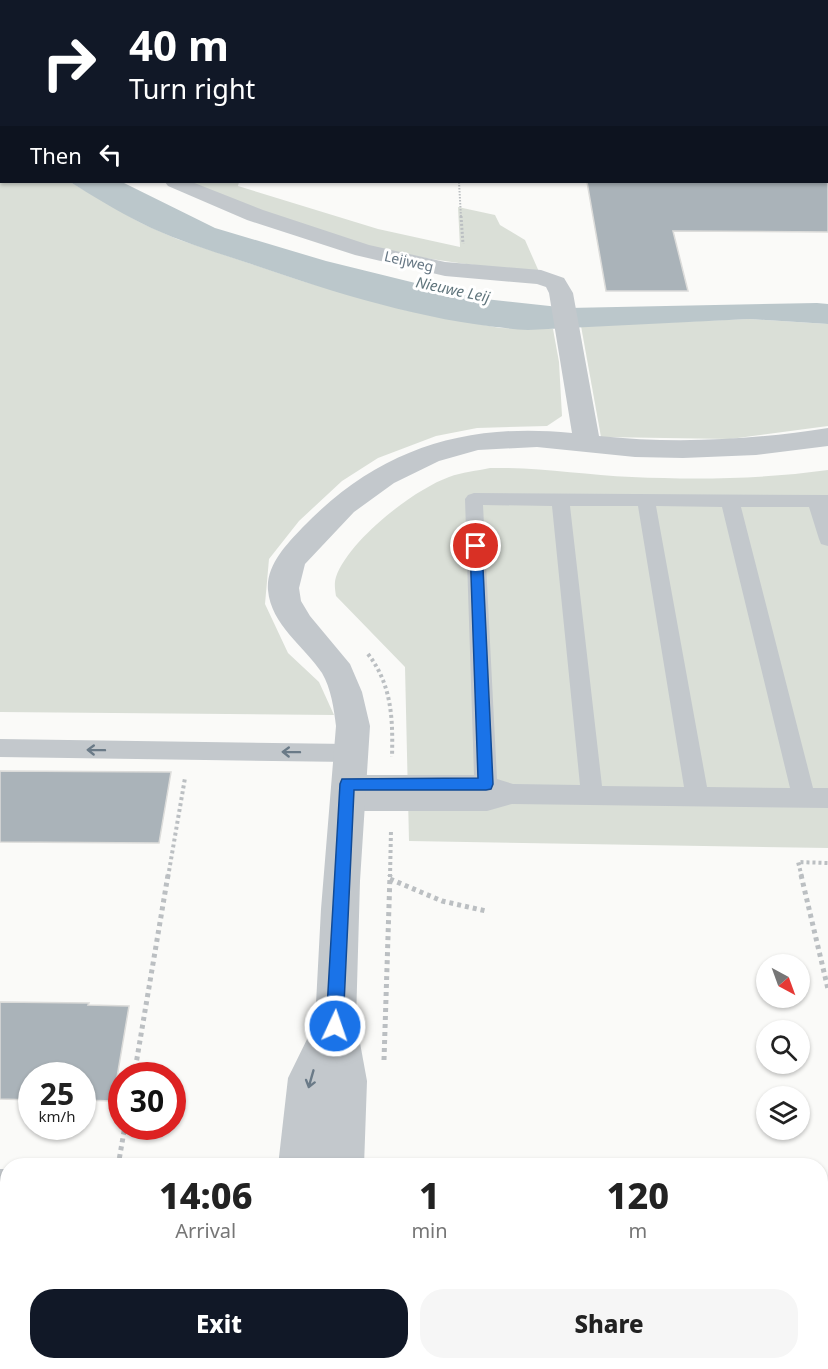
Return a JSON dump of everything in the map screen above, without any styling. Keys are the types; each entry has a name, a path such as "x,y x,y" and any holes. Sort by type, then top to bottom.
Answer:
{"street":[{"name":"Leijweg","path":"177,183 297,230 363,250 445,268 549,279 556,283 561,293 571,343 587,442"},
{"path":"342,1158 346,1078 335,1026 349,753 353,723 336,669 297,621 284,599 285,575 299,549 323,523 361,491 392,472 448,449 479,441 511,439 587,442 636,448 724,448 828,436"},
{"path":"301,1158 309,1078 335,1026"}],"lane":[{"path":"486,784 474,499 822,501 828,539"},
{"path":"560,499 592,795"},
{"path":"646,500 697,796"},
{"path":"730,500 804,797"},
{"path":"0,748 349,753"},
{"path":"347,792 391,792 486,784 512,794"},
{"path":"391,792 488,801 512,794 828,798"}],"path":[{"path":"445,268 464,243 459,183"},
{"path":"363,649 386,680 393,717 384,1070"},
{"path":"136,1062 190,751"},
{"path":"828,863 798,862 828,989"},
{"path":"390,879 442,901 486,911"},
{"path":"119,1158 123,1140"}],"shaded area":[{"path":"0,183 72,183 141,223 177,239 302,281 405,310 500,328 553,329 559,362 562,416 547,426 477,428 436,436 378,458 342,481 299,521 269,559 265,604 288,653 319,682 334,715 0,712"},
{"path":"72,183 124,183 215,228 326,261 476,298 568,308 817,303 828,304 828,324 749,319 528,330 492,327 386,306 282,275 167,235"},
{"path":"192,183 239,183 238,186 378,229 460,247 458,207 495,215 500,225 525,240 540,274 424,258 381,249 268,215"},
{"path":"749,319 828,324 828,426 730,439 601,437 581,326"},
{"path":"490,468 681,478 755,477 828,470 828,848 409,841 405,667 336,596 335,579 354,548 384,518 401,505 449,477"}],"building":[{"path":"587,183 828,183 828,232 673,231 688,291 606,291"},
{"path":"0,771 171,772 159,843 0,842"},
{"path":"0,1002 129,1006 120,1062 108,1062 108,1101 96,1100 96,1062 18,1062 18,1100 0,1099"}],"route":[{"path":"335,1026 347,784 486,784 476,546"}],"water label":[{"name":"Nieuwe Leij","path":"453,289"}]}
